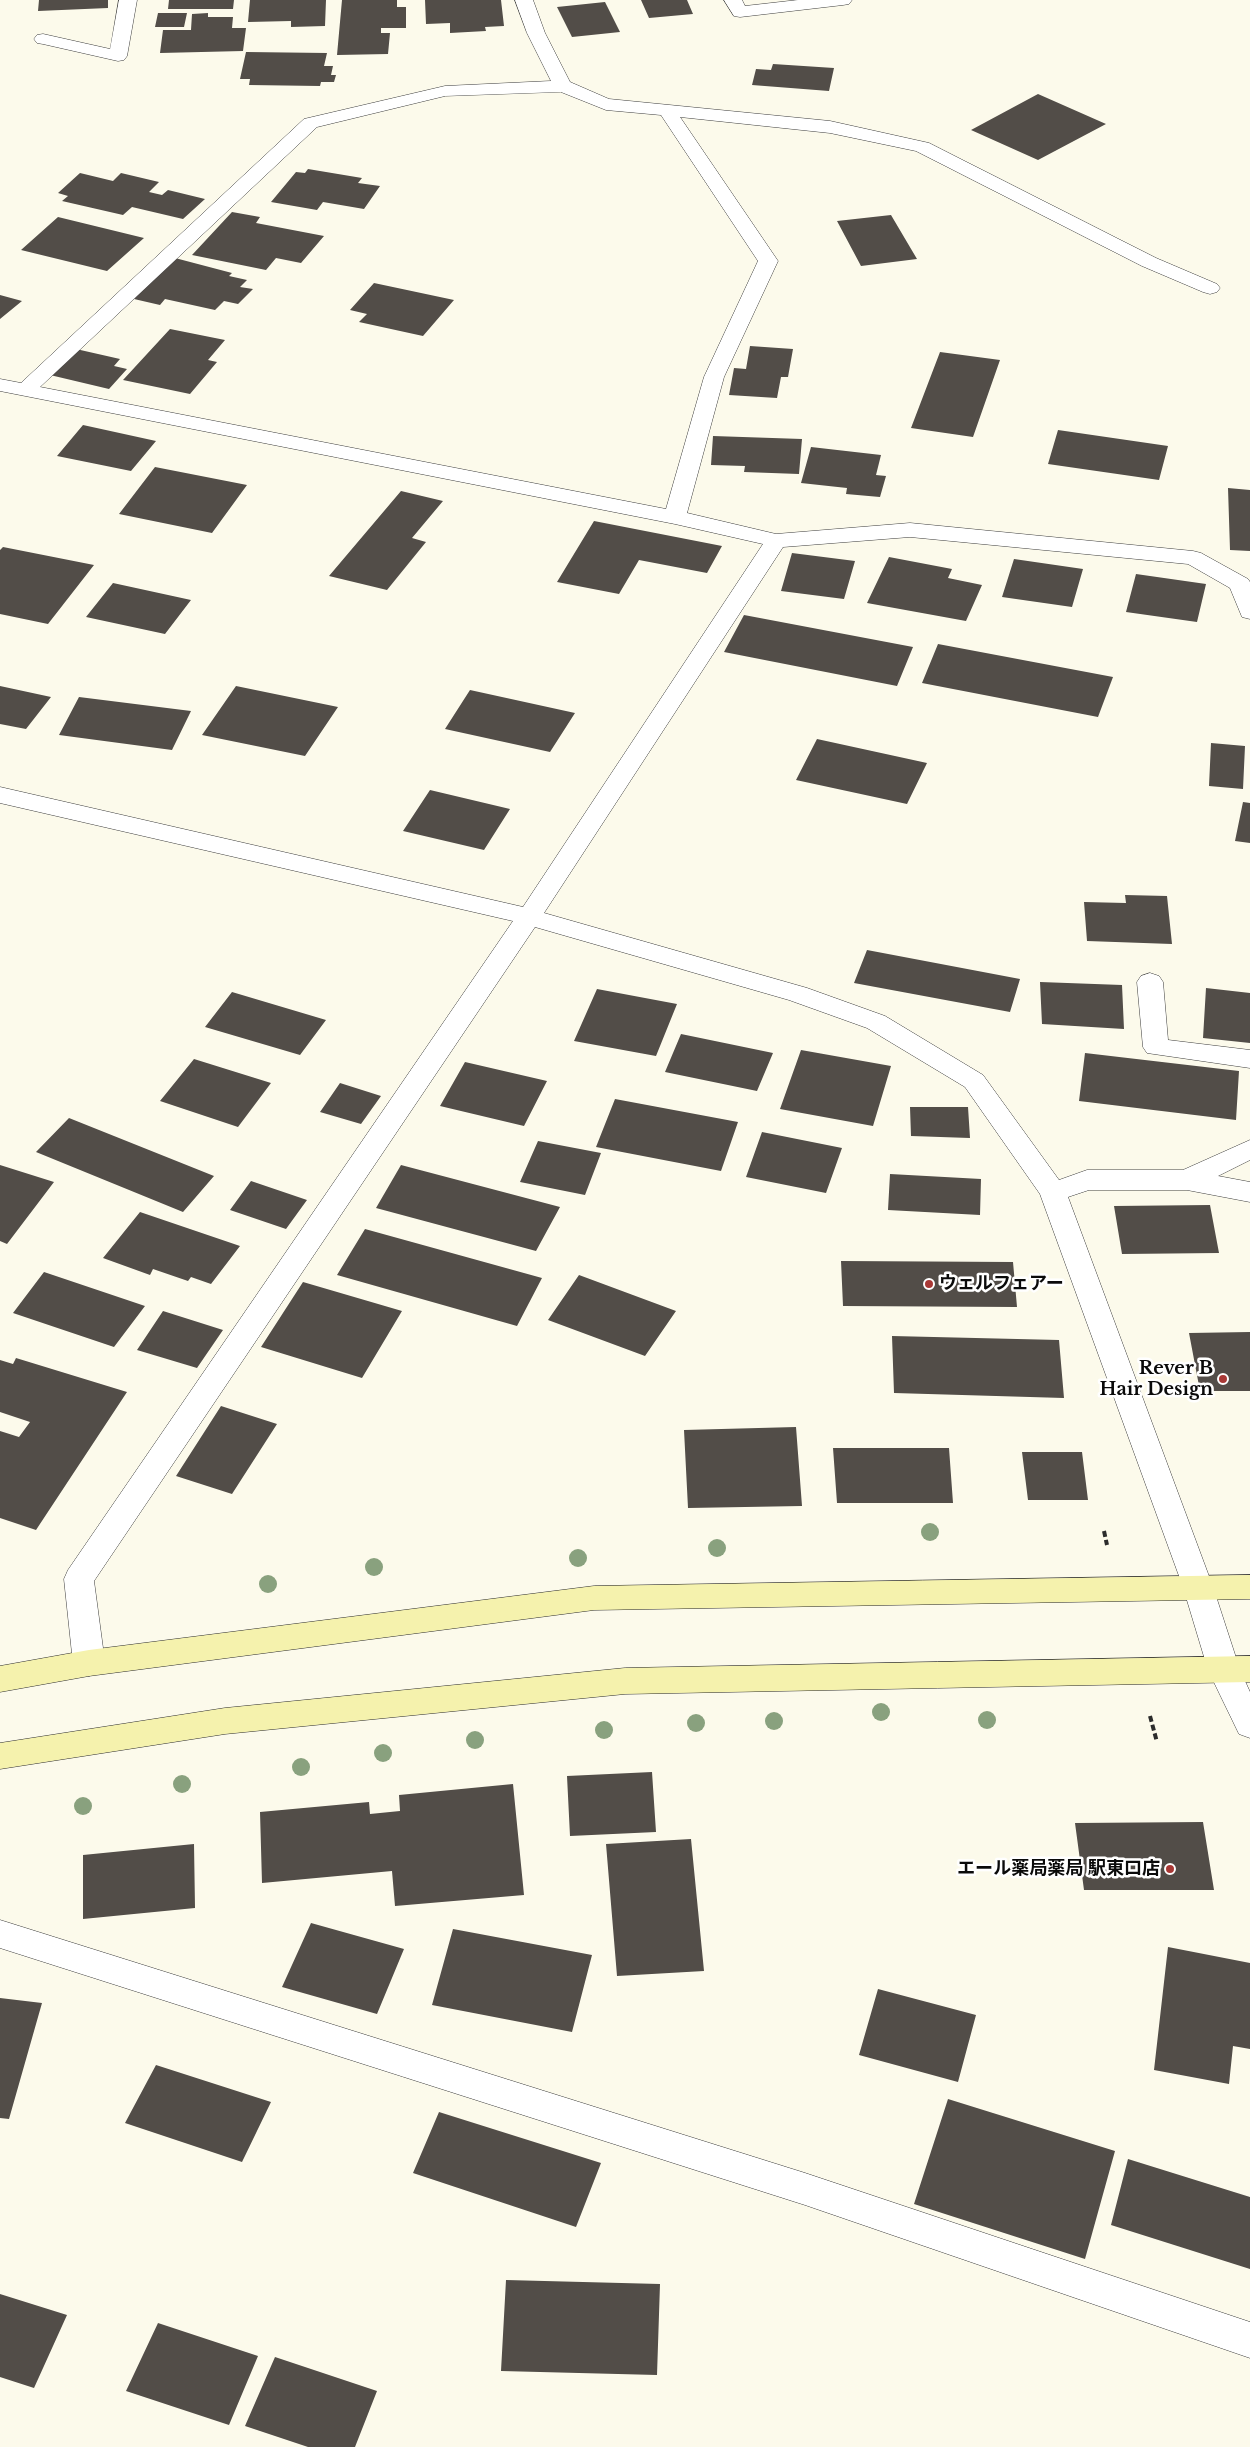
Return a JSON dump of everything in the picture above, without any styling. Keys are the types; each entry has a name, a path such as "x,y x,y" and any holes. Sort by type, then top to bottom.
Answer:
{"street":[{"path":"43,39 118,56 128,0"},
{"path":"524,0 536,33 563,86"},
{"path":"733,0 740,12 843,0"},
{"path":"26,389 256,172 311,123 445,91 563,86 606,104 830,126 922,147 1149,262 1210,288"},
{"path":"667,111 768,261 714,377 675,517"},
{"path":"0,384 675,517 776,541 910,530 1193,558 1240,584 1250,612"},
{"path":"89,1663 79,1579 529,916 776,541"},
{"path":"0,795 529,916 798,994 876,1022 974,1081 1053,1192 1198,1587 1237,1670 1250,1725"},
{"path":"1150,982 1156,1047 1250,1059"},
{"path":"1187,1180 1250,1149"},
{"path":"1053,1192 1087,1180 1187,1180 1250,1192"},
{"path":"0,1679 89,1663 594,1598 1250,1587"},
{"path":"0,1756 225,1721 626,1681 1237,1670"},
{"path":"0,1934 805,2189 1250,2340"}],"building":[{"path":"39,0 108,0 108,8 38,11"},
{"path":"169,0 234,0 233,9 168,9"},
{"path":"250,0 326,0 325,26 291,27 291,21 248,22"},
{"path":"342,0 397,0 397,7 406,7 406,28 381,28 381,33 390,33 388,54 337,55"},
{"path":"425,0 501,0 504,26 485,27 486,31 450,33 450,23 426,24"},
{"path":"641,0 687,0 693,14 649,18"},
{"path":"605,2 620,32 572,37 557,7"},
{"path":"158,13 187,13 184,27 155,27"},
{"path":"208,13 208,17 233,17 232,28 246,28 243,51 160,53 163,30 191,30 192,14"},
{"path":"246,52 327,53 324,66 333,66 331,75 336,75 334,82 321,82 320,86 249,85 250,79 240,79"},
{"path":"773,64 834,68 829,91 752,85 756,69 771,70"},
{"path":"1038,94 1106,124 1038,160 971,130"},
{"path":"308,169 362,178 358,183 380,186 364,209 323,202 317,210 271,202 296,172 305,173"},
{"path":"80,173 113,181 121,173 159,182 149,192 162,195 168,190 205,199 183,219 132,207 123,215 62,201 68,196 58,193"},
{"path":"232,212 260,217 256,223 324,236 301,263 276,258 266,270 192,255"},
{"path":"891,215 917,259 861,266 837,221"},
{"path":"58,217 144,238 107,271 21,250"},
{"path":"175,258 232,273 229,276 247,280 240,287 253,289 238,304 224,301 215,310 165,299 160,305 134,299"},
{"path":"374,283 454,300 423,336 359,322 367,314 350,310"},
{"path":"0,295 22,301 0,319"},
{"path":"170,329 225,340 208,360 217,362 190,394 123,380"},
{"path":"750,346 793,349 788,377 781,377 777,398 729,395 734,368 746,369"},
{"path":"76,349 120,359 114,366 127,369 109,389 50,375"},
{"path":"940,352 1000,360 973,437 911,428"},
{"path":"83,425 156,441 131,471 57,456"},
{"path":"1058,430 1168,446 1159,480 1048,464"},
{"path":"713,436 802,439 799,474 744,472 745,466 711,465"},
{"path":"811,447 881,455 876,475 886,476 880,497 846,494 847,488 801,483"},
{"path":"155,467 247,485 212,533 119,514"},
{"path":"1228,488 1250,490 1250,551 1230,550"},
{"path":"401,491 443,501 412,538 426,542 387,590 329,576"},
{"path":"594,521 722,546 707,573 639,560 619,594 557,582"},
{"path":"3,547 94,565 48,624 0,614 0,550"},
{"path":"792,553 855,561 844,599 781,591"},
{"path":"889,557 952,569 948,578 982,585 966,621 867,603"},
{"path":"1014,559 1083,569 1072,607 1002,597"},
{"path":"1136,574 1206,584 1197,622 1126,612"},
{"path":"113,583 191,600 165,634 86,617"},
{"path":"744,615 913,647 897,686 724,652"},
{"path":"938,644 1113,677 1098,717 922,683"},
{"path":"0,686 51,697 26,729 0,724"},
{"path":"236,686 338,707 305,756 202,735"},
{"path":"470,690 575,713 550,752 445,729"},
{"path":"79,697 191,711 172,750 59,735"},
{"path":"817,739 927,763 907,804 796,780"},
{"path":"1211,743 1245,746 1243,789 1209,786"},
{"path":"430,790 510,809 484,850 403,831"},
{"path":"1243,802 1250,803 1250,843 1235,841"},
{"path":"1125,895 1167,896 1172,944 1087,941 1084,902 1126,903"},
{"path":"867,950 1020,979 1010,1012 854,983"},
{"path":"1040,982 1122,985 1124,1029 1042,1024"},
{"path":"1206,988 1250,993 1250,1043 1203,1038"},
{"path":"597,989 677,1004 656,1056 574,1041"},
{"path":"232,992 326,1020 300,1055 205,1027"},
{"path":"681,1034 773,1053 757,1091 665,1072"},
{"path":"801,1050 891,1066 873,1126 780,1109"},
{"path":"1085,1053 1239,1071 1236,1120 1079,1101"},
{"path":"194,1059 271,1083 238,1127 160,1101"},
{"path":"465,1062 547,1081 524,1126 440,1106"},
{"path":"340,1083 381,1096 361,1124 320,1112"},
{"path":"615,1099 738,1122 721,1171 596,1147"},
{"path":"910,1107 968,1107 970,1138 911,1136"},
{"path":"69,1118 214,1176 183,1212 36,1152"},
{"path":"762,1132 842,1148 826,1193 746,1177"},
{"path":"538,1141 601,1153 585,1195 520,1182"},
{"path":"0,1165 54,1182 7,1244 0,1241"},
{"path":"401,1165 560,1207 536,1251 376,1208"},
{"path":"890,1174 981,1179 980,1215 888,1210"},
{"path":"251,1181 307,1200 286,1229 230,1210"},
{"path":"1210,1205 1219,1253 1122,1254 1114,1206"},
{"path":"140,1212 240,1246 211,1284 191,1277 188,1281 153,1269 150,1275 103,1258"},
{"path":"365,1229 542,1278 517,1326 337,1275"},
{"name":"ウェルフェアー","path":"841,1261 1013,1262 1017,1307 843,1306"},
{"path":"44,1272 145,1306 114,1347 13,1313"},
{"path":"579,1275 676,1311 645,1356 548,1320"},
{"path":"303,1282 402,1311 362,1378 261,1347"},
{"path":"163,1311 223,1330 197,1368 137,1350"},
{"path":"1250,1332 1250,1391 1200,1391 1189,1333"},
{"path":"892,1336 1059,1340 1064,1398 894,1393"},
{"path":"16,1358 127,1392 36,1530 0,1518 0,1431 19,1437 30,1422 0,1412 0,1360 13,1364"},
{"path":"221,1406 277,1424 232,1494 176,1476"},
{"path":"796,1427 802,1506 688,1508 684,1430"},
{"path":"833,1448 949,1448 953,1503 837,1503"},
{"path":"1022,1452 1082,1452 1088,1500 1028,1500"},
{"path":"652,1772 656,1832 570,1836 567,1776"},
{"path":"513,1784 524,1895 395,1906 392,1871 262,1883 260,1812 369,1802 370,1814 400,1811 399,1795"},
{"path":"1203,1822 1214,1890 1084,1890 1075,1823"},
{"path":"691,1839 704,1971 617,1976 606,1844"},
{"path":"194,1844 195,1908 83,1919 83,1855"},
{"path":"311,1923 404,1949 377,2014 282,1987"},
{"path":"453,1929 592,1955 572,2032 432,2005"},
{"path":"1168,1947 1250,1963 1250,2049 1233,2046 1229,2084 1154,2070"},
{"path":"878,1989 976,2015 958,2082 859,2055"},
{"path":"0,1998 42,2003 9,2119 0,2118"},
{"path":"156,2065 271,2102 242,2162 125,2123"},
{"path":"948,2099 1115,2151 1085,2259 914,2204"},
{"path":"439,2112 601,2163 576,2227 413,2173"},
{"path":"1128,2159 1250,2197 1250,2269 1111,2225"},
{"path":"506,2280 660,2284 657,2375 501,2371"},
{"path":"0,2294 67,2315 34,2388 0,2377"},
{"path":"158,2323 258,2356 229,2425 126,2391"},
{"path":"275,2357 377,2391 355,2447 308,2447 245,2426"}],"place":[{"name":"ウェルフェアー","path":"929,1284"},
{"name":"Rever B Hair Design","path":"1223,1379"},
{"name":"エール薬局薬局 駅東口店","path":"1170,1869"}]}
